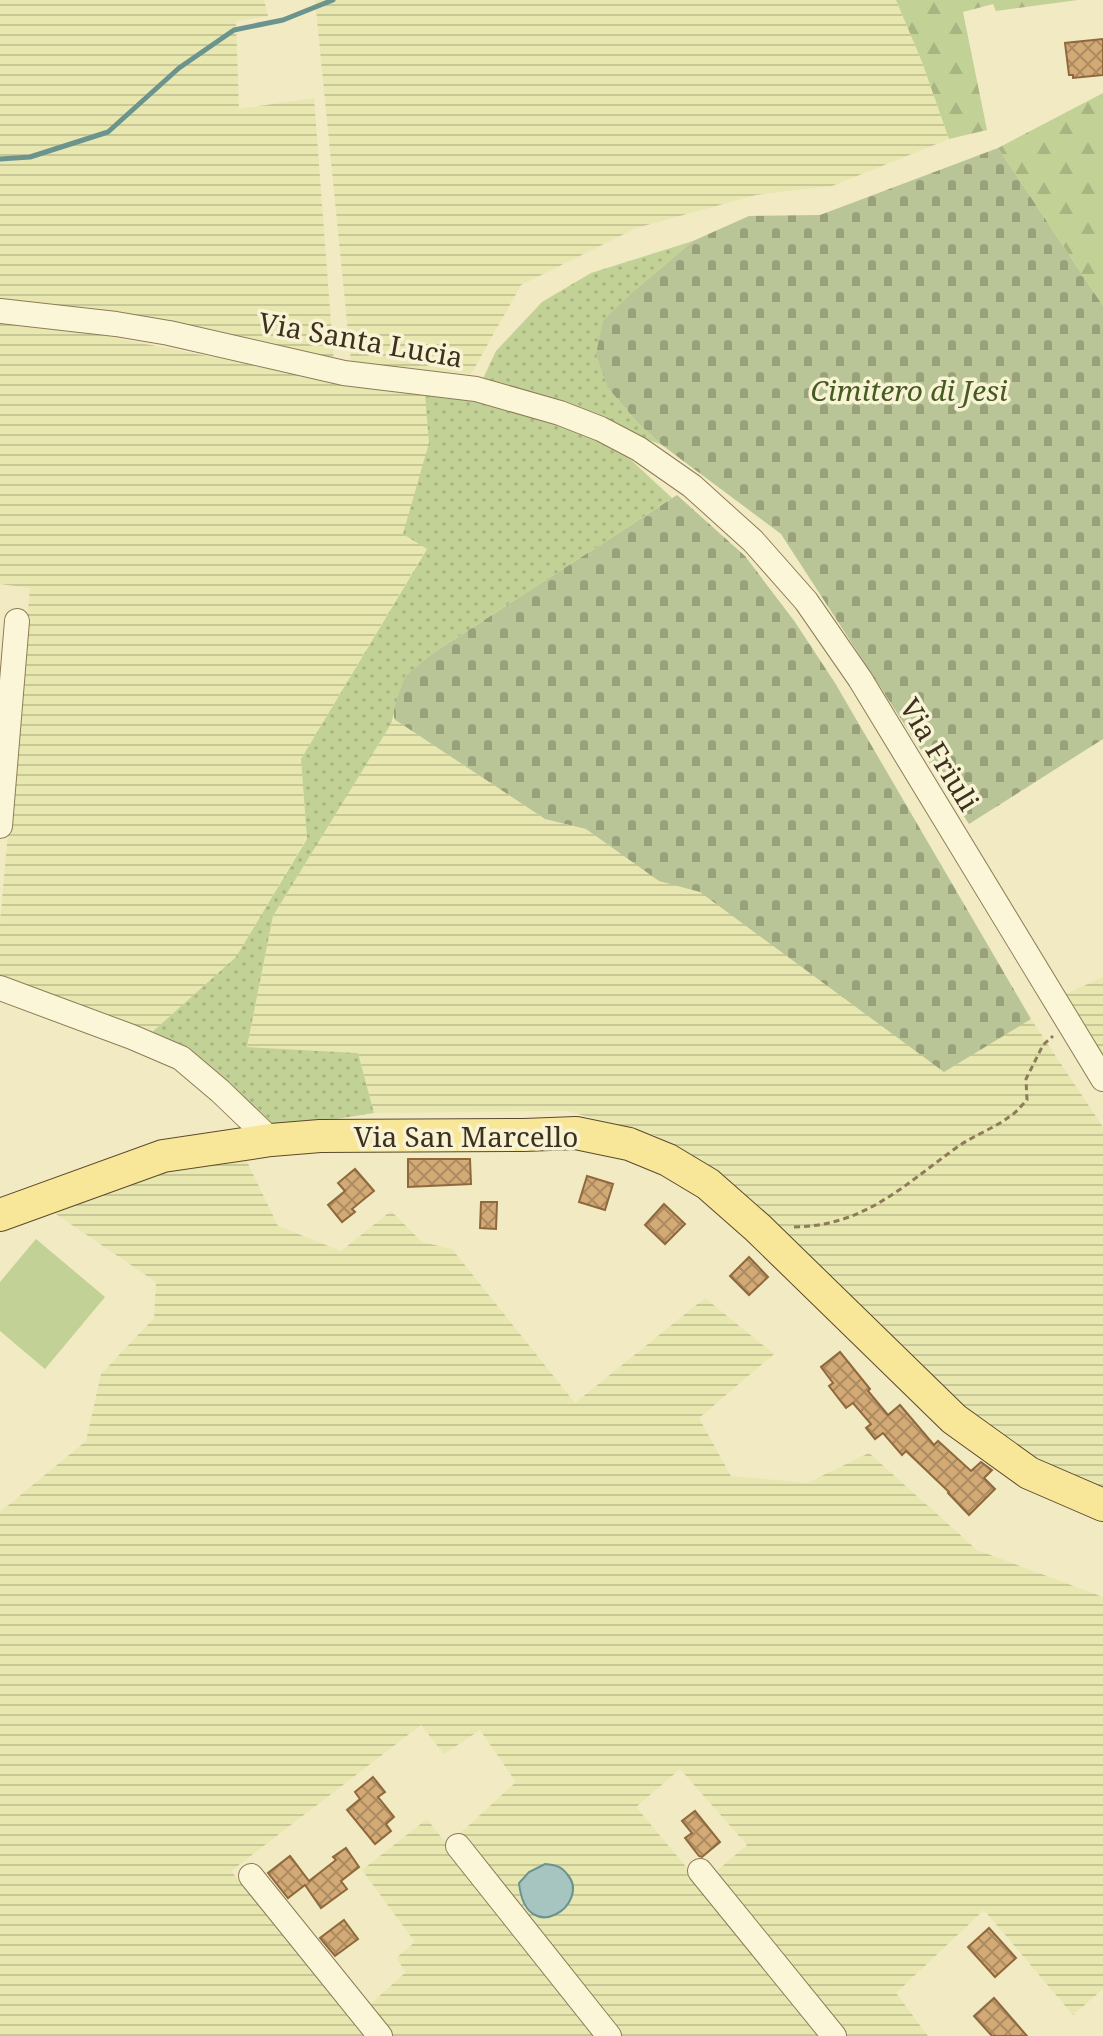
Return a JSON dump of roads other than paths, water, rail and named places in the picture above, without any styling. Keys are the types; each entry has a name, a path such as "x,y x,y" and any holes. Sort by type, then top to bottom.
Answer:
{"main road":[{"name":"Via San Marcello","path":"0,1215 163,1156 271,1140 320,1136 576,1133 629,1144 668,1160 708,1184 758,1228 954,1419 1029,1473 1103,1505"}],"street":[{"name":"Via Santa Lucia","path":"0,311 142,329 344,373 476,389 560,413 601,429 639,449 692,486"},
{"name":"Via Friuli","path":"692,486 753,541 806,601 860,679 1103,1079"},
{"path":"0,826 17,621"},
{"path":"0,988 181,1058 271,1140"},
{"path":"458,1846 609,2036"},
{"path":"700,1871 834,2036"},
{"path":"251,1876 380,2036"}],"water":[{"path":"545,1864 562,1869 573,1885 565,1907 544,1917 533,1914 524,1903 519,1883 529,1872"}],"waterway":[{"path":"0,159 30,157 108,132 179,68 234,30 283,20 333,0"}],"park label":[{"name":"Cimitero di Jesi","path":"909,390"}]}
